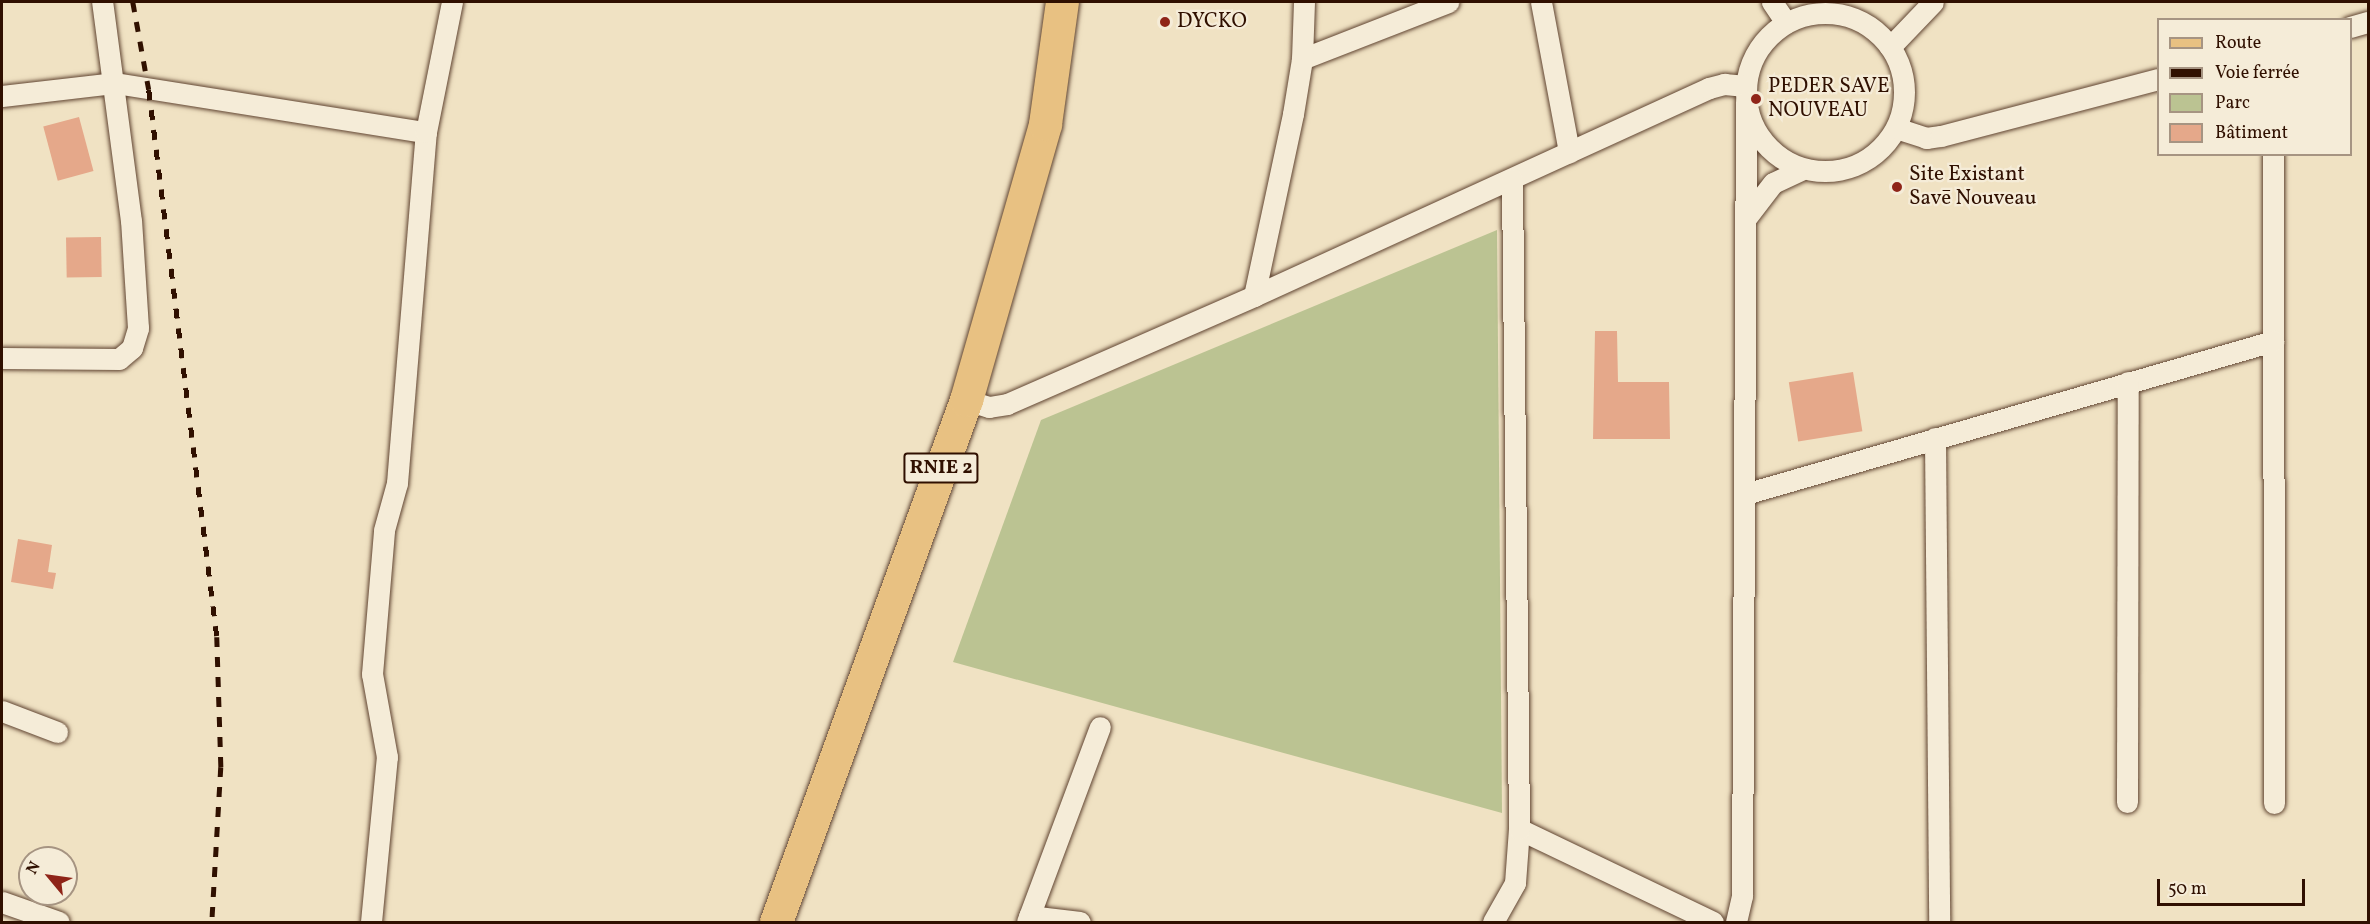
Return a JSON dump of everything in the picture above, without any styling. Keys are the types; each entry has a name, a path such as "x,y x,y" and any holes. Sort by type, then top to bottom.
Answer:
{"main road":[{"name":"RNIE 2","path":"776,922 966,400 1045,124 1062,2"}],"street":[{"path":"2,358 119,359 132,348 138,328 115,83 102,2"},
{"path":"371,922 387,757 372,674 384,530 397,483 426,132 452,2"},
{"path":"1254,296 1302,59 1304,2"},
{"path":"1302,59 1448,2"},
{"path":"1542,2 1569,152"},
{"path":"1772,2 1786,23"},
{"path":"1890,46 1933,2"},
{"path":"966,400 989,406 1007,404 1254,296 1709,88 1724,84 1746,94 1764,144 1776,155 1803,169 1834,171 1864,161 1896,128 1904,98 1904,82 1890,46 1874,29 1846,15 1815,13 1786,23 1773,32 1754,56 1746,94 1742,896 1736,922"},
{"path":"2352,26 2368,22"},
{"path":"1896,128 1926,138 1941,136 2157,79"},
{"path":"2,96 115,83 426,132"},
{"path":"2273,156 2274,803"},
{"path":"1746,218 1773,183 1803,169"},
{"path":"1493,922 1515,883 1519,829 1512,179"},
{"path":"1745,494 2273,341"},
{"path":"2127,802 2128,382"},
{"path":"1935,438 1939,922"},
{"path":"2,711 57,732"},
{"path":"1080,922 1028,919 1101,728"},
{"path":"1519,829 1713,922"},
{"path":"2,902 59,922"}],"green space":[{"path":"1497,230 1502,813 953,662 1041,420"}],"building":[{"path":"79,117 93,171 58,181 43,127"},
{"path":"101,237 102,277 67,278 66,238"},
{"path":"1595,331 1617,331 1618,382 1669,382 1670,439 1593,439"},
{"path":"1853,372 1862,431 1798,441 1789,382"},
{"path":"18,539 52,545 48,572 56,573 53,589 11,582"}],"railway":[{"path":"133,2 149,90 217,637 221,767 212,922"}],"place":[{"name":"DYCKO","path":"1165,22"},
{"name":"PEDER SAVE NOUVEAU","path":"1756,99"},
{"name":"Site Existant Savē Nouveau","path":"1897,187"}]}
